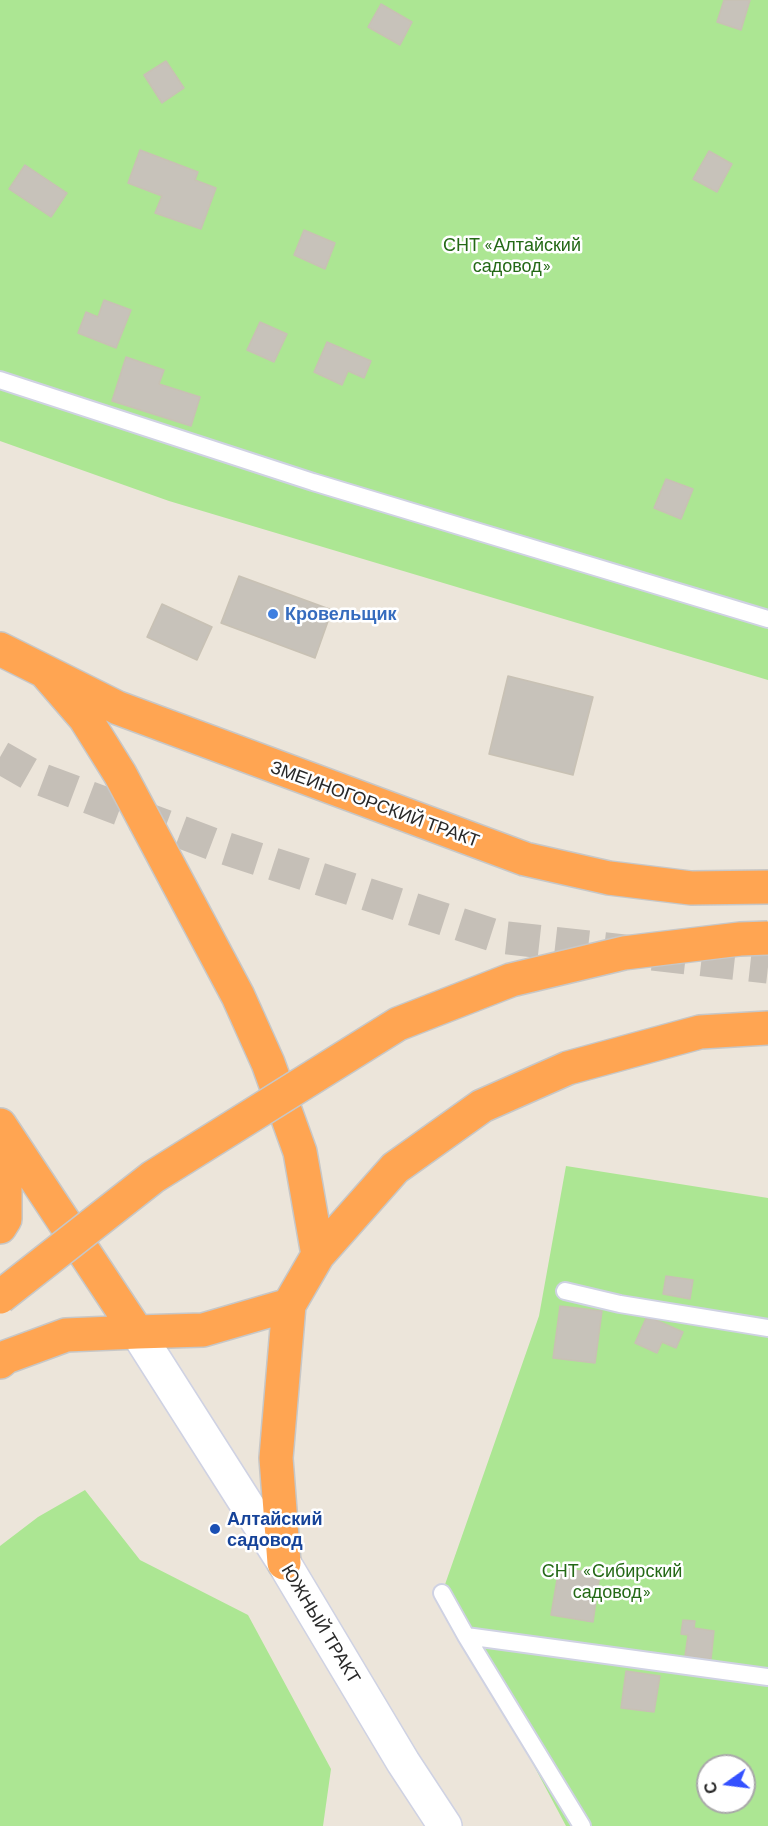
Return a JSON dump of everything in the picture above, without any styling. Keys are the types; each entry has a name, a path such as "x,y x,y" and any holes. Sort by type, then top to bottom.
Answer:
{"highway":[{"name":"ЗМЕИНОГОРСКИЙ ТРАКТ","path":"16,661 118,708 525,859 609,878 691,888 768,887"},
{"path":"16,661 85,718 120,774 242,1006 268,1063 300,1152 318,1254"},
{"path":"0,1297 153,1177 398,1024 511,980 624,953 740,939 768,938"},
{"path":"284,1563 276,1458 290,1305 318,1254 395,1168 482,1106 568,1068 700,1032 768,1028"},
{"path":"0,1125 137,1332"},
{"path":"0,1146 4,1167 4,1219 0,1227"},
{"path":"0,1362 6,1357 66,1335 203,1330 290,1305"}],"main road":[{"name":"ЮЖНЫЙ ТРАКТ","path":"137,1332 284,1563 445,1826"}],"lane":[{"path":"0,380 313,482 768,619"},
{"path":"565,1291 620,1304 768,1328"},
{"path":"442,1593 582,1826"},
{"path":"466,1636 768,1677"}],"green space":[{"name":"СНТ «Алтайский садовод»","path":"0,0 768,0 768,680 169,501 0,441"},
{"name":"СНТ «Сибирский садовод»","path":"566,1166 768,1198 768,1826 566,1826 442,1593 539,1316"},
{"path":"85,1490 140,1560 248,1615 331,1769 323,1826 0,1826 0,1546 38,1517"}],"building":[{"path":"724,0 750,0 741,30 717,22"},
{"path":"381,4 412,22 400,45 368,27"},
{"path":"166,61 184,88 162,103 144,75"},
{"path":"140,150 198,172 195,180 216,188 201,229 155,213 162,196 128,183"},
{"path":"709,151 732,164 717,192 693,179"},
{"path":"25,165 67,193 51,217 9,189"},
{"path":"304,230 335,243 325,269 294,255"},
{"path":"104,300 131,310 116,348 78,333 86,312 98,317"},
{"path":"260,322 287,334 274,362 247,350"},
{"path":"327,342 371,361 364,378 348,371 342,385 314,372"},
{"path":"126,357 164,370 159,384 200,397 191,426 112,401"},
{"path":"666,479 693,489 681,519 654,508"},
{"path":"239,576 332,610 315,658 221,623"},
{"path":"162,604 212,627 197,660 147,637"},
{"path":"508,676 593,697 573,775 489,754"},
{"path":"666,1276 693,1280 690,1299 663,1294"},
{"path":"560,1306 602,1311 595,1363 553,1358"},
{"path":"647,1316 683,1332 676,1348 662,1342 657,1353 635,1343"},
{"path":"559,1568 600,1574 593,1622 551,1615"},
{"path":"683,1620 695,1621 694,1628 714,1631 711,1659 685,1656 688,1635 681,1634"},
{"path":"626,1671 660,1676 654,1712 621,1708"}],"tunnel":[{"path":"0,757 35,777 218,846 499,937 768,967"}],"place":[{"name":"Кровельщик","path":"273,614"},
{"name":"Алтайский садовод","path":"215,1529"}]}
